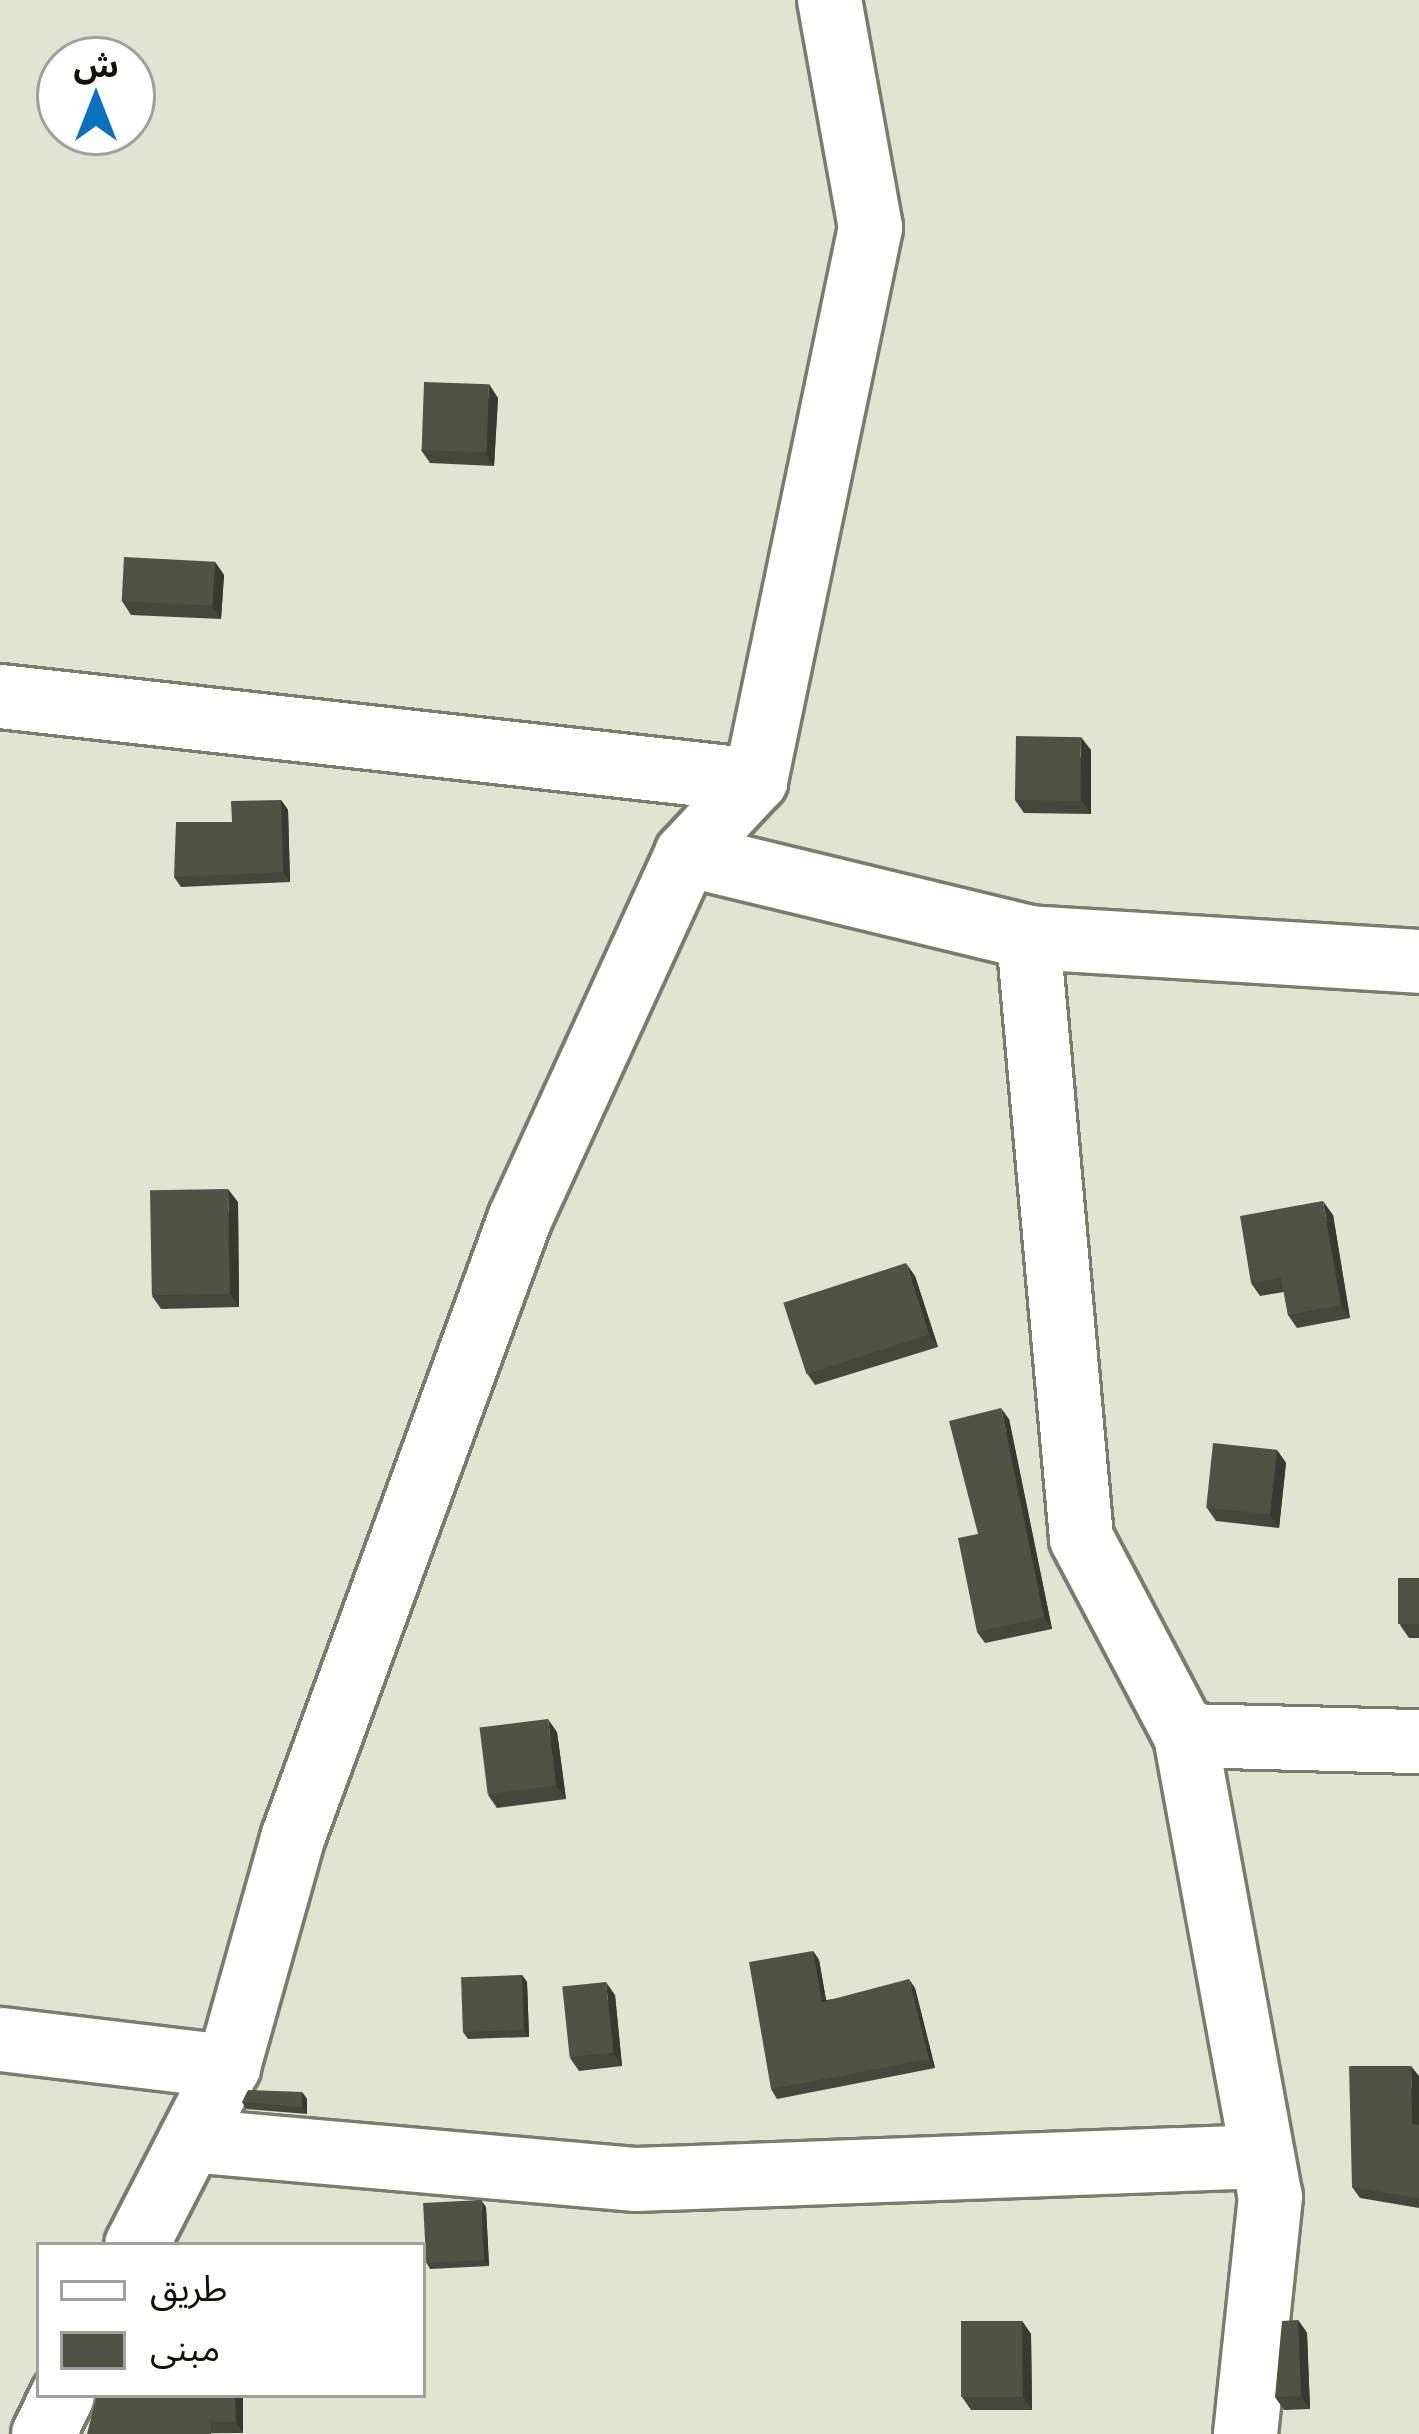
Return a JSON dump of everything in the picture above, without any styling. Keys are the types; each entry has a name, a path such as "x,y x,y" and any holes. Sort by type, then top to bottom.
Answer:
{"street":[{"path":"138,2242 228,2066 292,1838 519,1219 686,854 754,780 870,227 829,0"},
{"path":"0,695 754,780"},
{"path":"686,854 1028,937 1419,962"},
{"path":"1028,937 1082,1538 1185,1735 1270,2196 1245,2434"},
{"path":"1185,1735 1419,1741"},
{"path":"0,2039 228,2066"},
{"path":"190,2140 636,2179 1262,2156"},
{"path":"43,2434 61,2398"}],"building":[{"path":"424,382 489,384 487,452 422,450"},
{"path":"124,557 215,562 213,606 122,601"},
{"path":"1016,736 1081,737 1080,801 1015,800"},
{"path":"281,800 283,872 174,877 176,822 232,822 231,801"},
{"path":"228,1189 230,1294 152,1295 150,1190"},
{"path":"1323,1201 1341,1305 1288,1315 1281,1278 1251,1283 1240,1216"},
{"path":"906,1263 929,1334 806,1374 783,1303"},
{"path":"1001,1408 1044,1617 977,1632 958,1538 978,1534 949,1421"},
{"path":"1213,1443 1277,1450 1270,1514 1206,1508"},
{"path":"1398,1578 1419,1578 1419,1624 1398,1624"},
{"path":"548,1719 556,1786 488,1794 480,1727"},
{"path":"813,1951 822,2002 909,1979 929,2059 771,2089 749,1962"},
{"path":"522,1975 524,2030 463,2032 461,1977"},
{"path":"606,1982 613,2053 570,2057 562,1987"},
{"path":"1349,2066 1411,2066 1412,2124 1419,2125 1419,2198 1352,2187"},
{"path":"248,2090 302,2092 302,2107 242,2102"},
{"path":"481,2200 484,2260 426,2263 423,2203"},
{"path":"1298,2320 1301,2396 1275,2397 1282,2321"},
{"path":"961,2321 1022,2321 1022,2397 961,2397"},
{"path":"96,2398 235,2398 236,2422 211,2422 211,2434 87,2434"}]}
